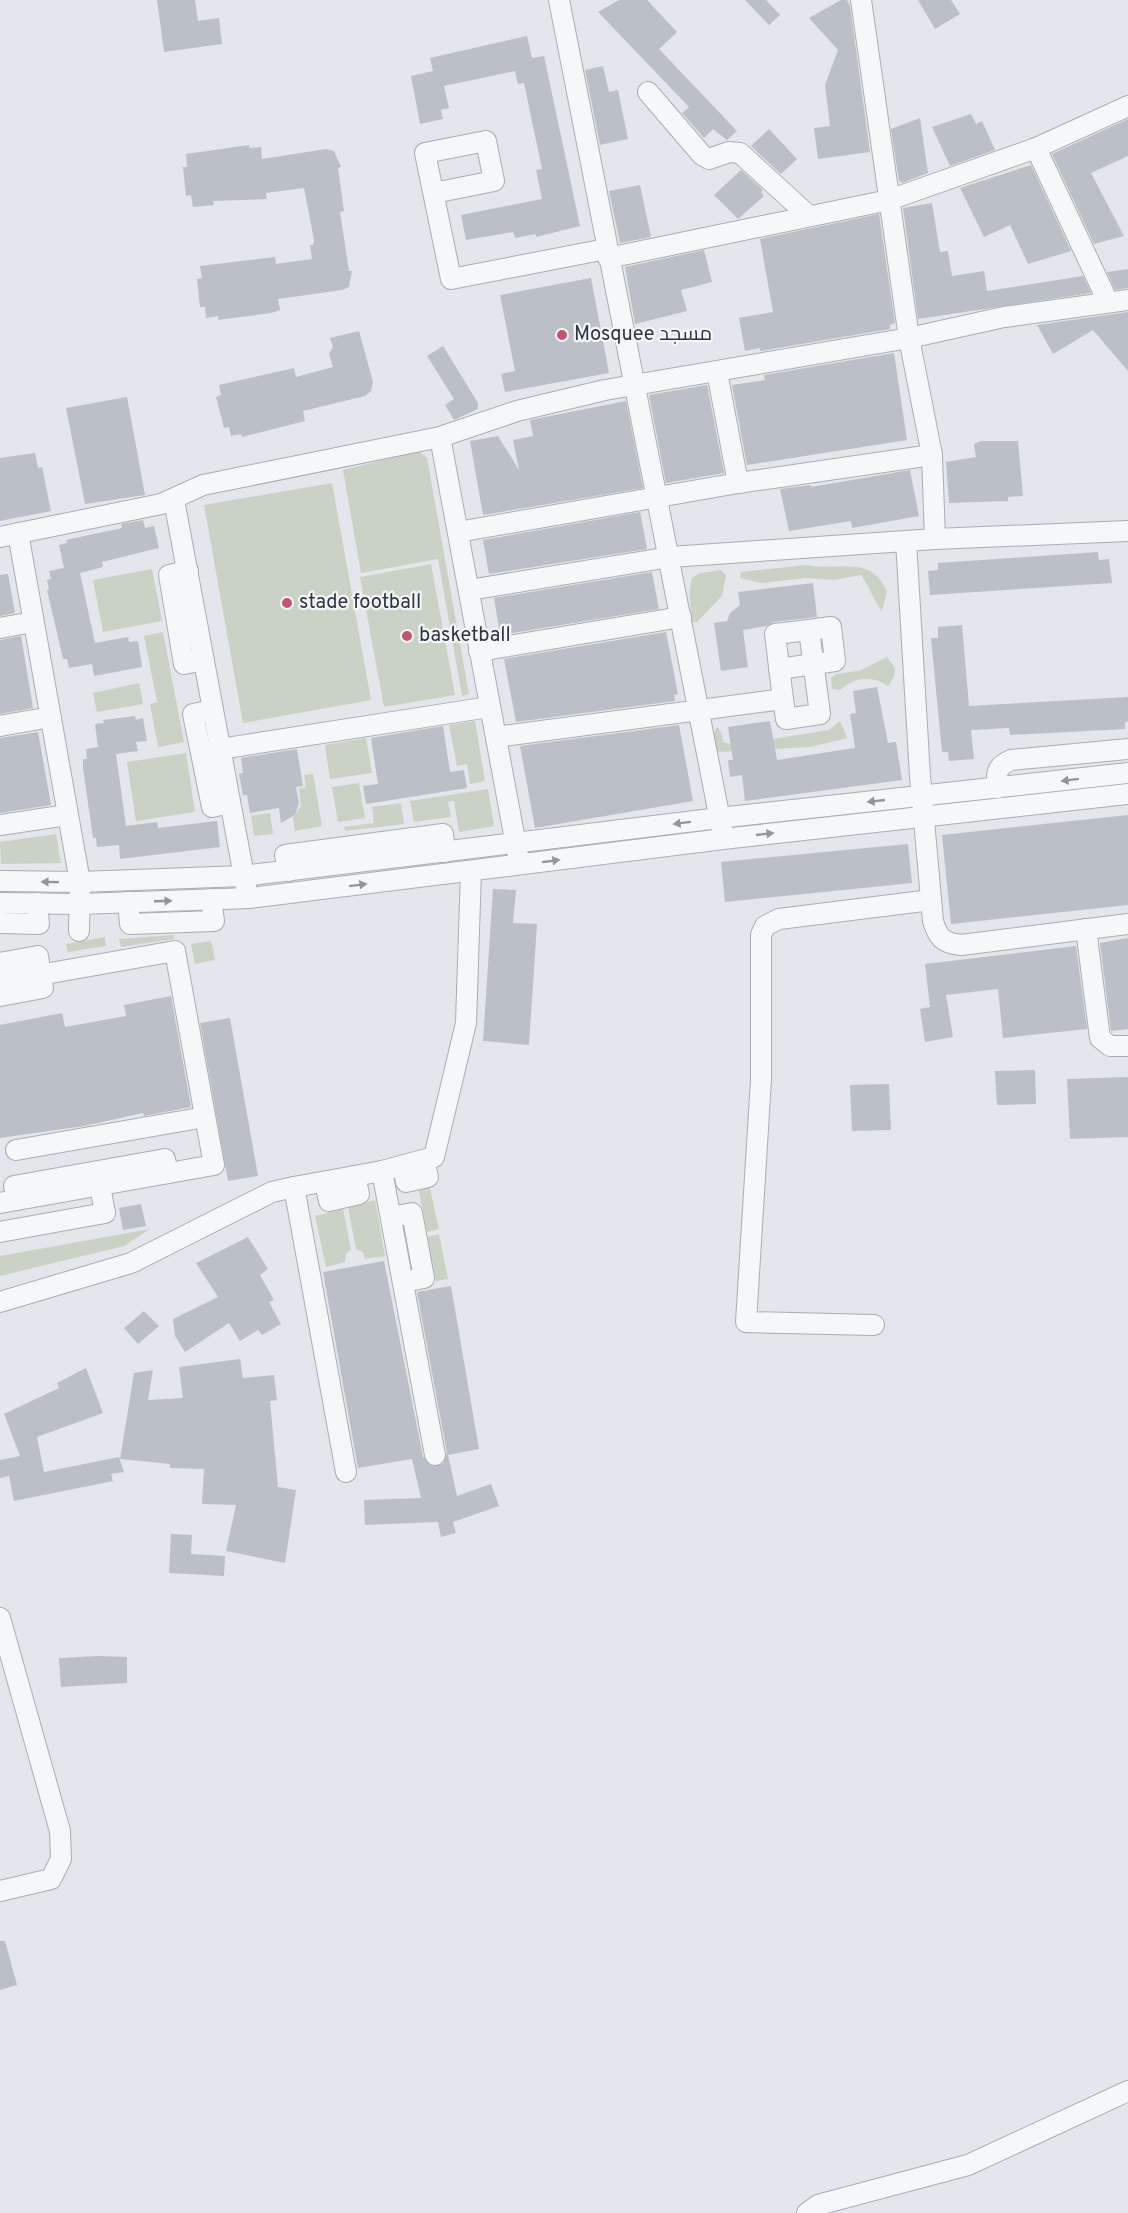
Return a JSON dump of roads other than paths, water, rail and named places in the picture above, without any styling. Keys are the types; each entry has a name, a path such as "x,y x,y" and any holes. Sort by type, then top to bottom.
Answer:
{"street":[{"path":"559,0 633,386 670,557 723,838"},
{"path":"861,0 909,338 932,455 935,539"},
{"path":"648,93 702,155 709,159 729,152 740,153 809,216"},
{"path":"434,193 451,279 607,253 889,200 1036,148 1128,106"},
{"path":"1036,148 1108,302"},
{"path":"79,931 80,882 51,717 33,622 9,535 174,500 184,492 202,484 440,437 517,411 633,386 909,338 1004,317 1128,300"},
{"path":"717,372 738,483"},
{"path":"440,437 520,865"},
{"path":"458,532 738,483 932,455"},
{"path":"174,500 188,571 169,575 184,664 204,660 213,710 193,714 211,751 212,807 230,803 243,876 250,898"},
{"path":"469,590 670,557 935,539 1128,531"},
{"path":"906,541 922,796 931,900 937,935 946,944 961,945 1128,924"},
{"path":"479,651 681,617"},
{"path":"0,628 33,622"},
{"path":"809,630 813,664 820,714 786,719 775,634 809,630"},
{"path":"779,669 813,664"},
{"path":"496,737 783,699"},
{"path":"211,751 489,707"},
{"path":"0,726 51,717"},
{"path":"998,788 996,775 998,769 1011,760 1128,749"},
{"path":"0,880 80,882 243,876 719,818 1128,773"},
{"path":"0,903 80,904 250,898 723,838 1128,794"},
{"path":"0,825 67,814"},
{"path":"0,1302 131,1263 272,1192 325,1182 329,1201 359,1194 355,1176 402,1166 406,1182 428,1178 424,1160 434,1157 466,1023 471,871"},
{"path":"874,1325 746,1322 761,1080 761,935 765,926 779,919 931,900"},
{"path":"0,923 39,924 37,903"},
{"path":"1086,929 1100,1038 1110,1046 1128,1046"},
{"path":"0,982 73,968 72,959 94,955 96,964 175,951 216,1178 152,1189 165,1159 14,1186 8,1202"},
{"path":"0,963 38,956 43,988 0,996"},
{"path":"16,1150 205,1117"},
{"path":"382,1171 391,1217 412,1213 424,1278 403,1282 435,1455"},
{"path":"8,1202 159,1175"},
{"path":"0,1232 105,1213 100,1186"},
{"path":"294,1187 346,1472"},
{"path":"0,1618 60,1831 61,1859 51,1879 0,1891"},
{"path":"807,2213 819,2205 968,2165 1128,2091"}],"place":[{"name":"Mosquee مسجد","path":"562,335"},
{"name":"stade football","path":"287,603"},
{"name":"basketball","path":"407,636"}]}
